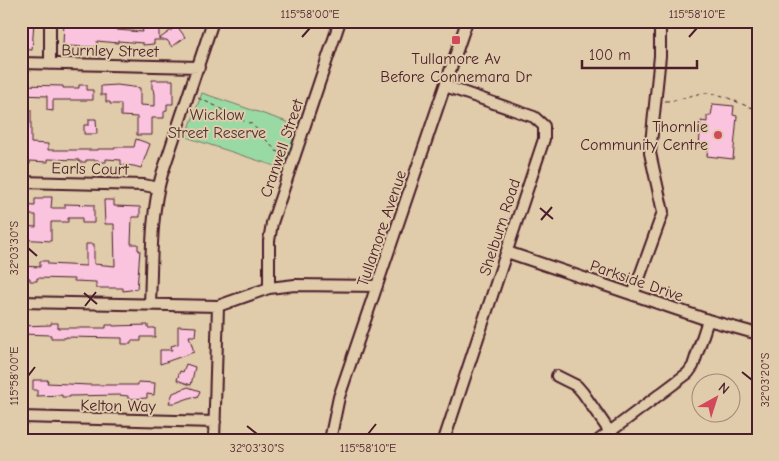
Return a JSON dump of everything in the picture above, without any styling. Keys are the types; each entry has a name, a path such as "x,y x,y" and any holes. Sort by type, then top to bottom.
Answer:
{"street":[{"path":"50,21 50,64"},
{"path":"150,304 153,214 158,188 213,21"},
{"name":"Cranwell Street","path":"269,288 268,241 272,223 340,21"},
{"path":"633,295 663,212 650,153 660,56 660,21"},
{"name":"Tullamore Avenue","path":"330,440 340,397 466,23"},
{"name":"Burnley Street","path":"21,63 199,67"},
{"name":"Shelburn Road","path":"444,440 544,139 544,126 534,117 445,86"},
{"name":"Earls Court","path":"21,182 144,184 158,188"},
{"name":"Parkside Drive","path":"507,252 708,320 758,334"},
{"path":"21,302 218,306 269,288 295,285 377,286"},
{"path":"214,440 218,306"},
{"path":"599,440 688,373 693,366 708,320"},
{"path":"557,376 577,386 584,393 610,432"},
{"name":"Kelton Way","path":"21,418 215,422"}],"path":[{"path":"655,101 676,101 696,94 708,93 731,98 749,107 758,109"},
{"path":"198,98 218,107 230,116 252,124 276,151 293,159"}],"green space":[{"name":"Wicklow Street Reserve","path":"202,93 299,126 284,169 186,137"}],"building":[{"path":"21,21 34,21 32,50 21,49"},
{"path":"64,21 79,22 79,26 104,27 105,21 118,21 116,30 143,32 142,28 159,27 159,39 177,26 185,37 172,47 167,40 154,40 154,44 143,45 143,43 97,41 97,47 63,46"},
{"path":"152,80 173,80 173,104 167,104 164,118 152,118 152,135 137,135 137,117 121,116 121,104 106,102 106,95 101,95 101,86 117,85 140,88 140,105 155,106"},
{"path":"21,85 79,88 79,85 87,85 87,90 93,90 93,100 53,100 53,111 47,110 47,96 21,95"},
{"name":"Thornlie Community Centre","path":"713,104 734,106 733,115 737,116 733,159 707,156 708,148 699,147 701,121 707,122 707,116 711,116"},
{"path":"25,109 31,110 31,143 48,144 48,150 98,150 115,149 115,147 134,147 136,139 150,144 141,168 121,165 121,160 106,159 106,162 86,160 86,162 79,162 79,160 48,159 48,162 30,161 30,164 22,164 21,124 25,124"},
{"path":"89,119 96,119 97,134 84,134 84,125 89,125"},
{"path":"43,197 52,197 51,208 65,208 65,204 94,205 94,223 82,223 82,218 68,218 68,222 51,222 51,241 21,239 21,226 36,227 36,215 21,215 21,205 35,206 35,199 43,199"},
{"path":"104,200 114,200 114,206 140,207 140,217 132,217 131,244 138,244 138,250 140,250 137,289 123,291 123,288 96,288 96,282 74,281 74,279 37,278 37,281 30,281 30,278 21,277 21,266 40,267 40,261 48,261 48,264 86,266 86,244 94,244 94,264 115,266 114,224 105,224"},
{"path":"51,323 58,323 58,328 106,328 106,325 148,325 148,328 155,328 155,337 141,337 141,341 131,341 131,344 122,344 122,338 51,338 51,335 21,334 21,326 51,325"},
{"path":"178,326 196,327 195,336 189,336 194,352 160,364 160,350 172,350 171,346 178,344"},
{"path":"186,364 195,367 191,385 177,380 180,371 183,372"},
{"path":"33,380 48,380 47,383 89,385 138,385 138,382 155,383 154,395 147,394 147,398 128,399 128,396 119,395 37,396 37,390 33,390"},
{"path":"188,387 200,391 197,398 192,397 175,403 169,403 173,393"}],"place":[{"name":"Tullamore Av Before Connemara Dr","path":"456,40"},
{"name":"Thornlie Community Centre","path":"718,135"}]}
